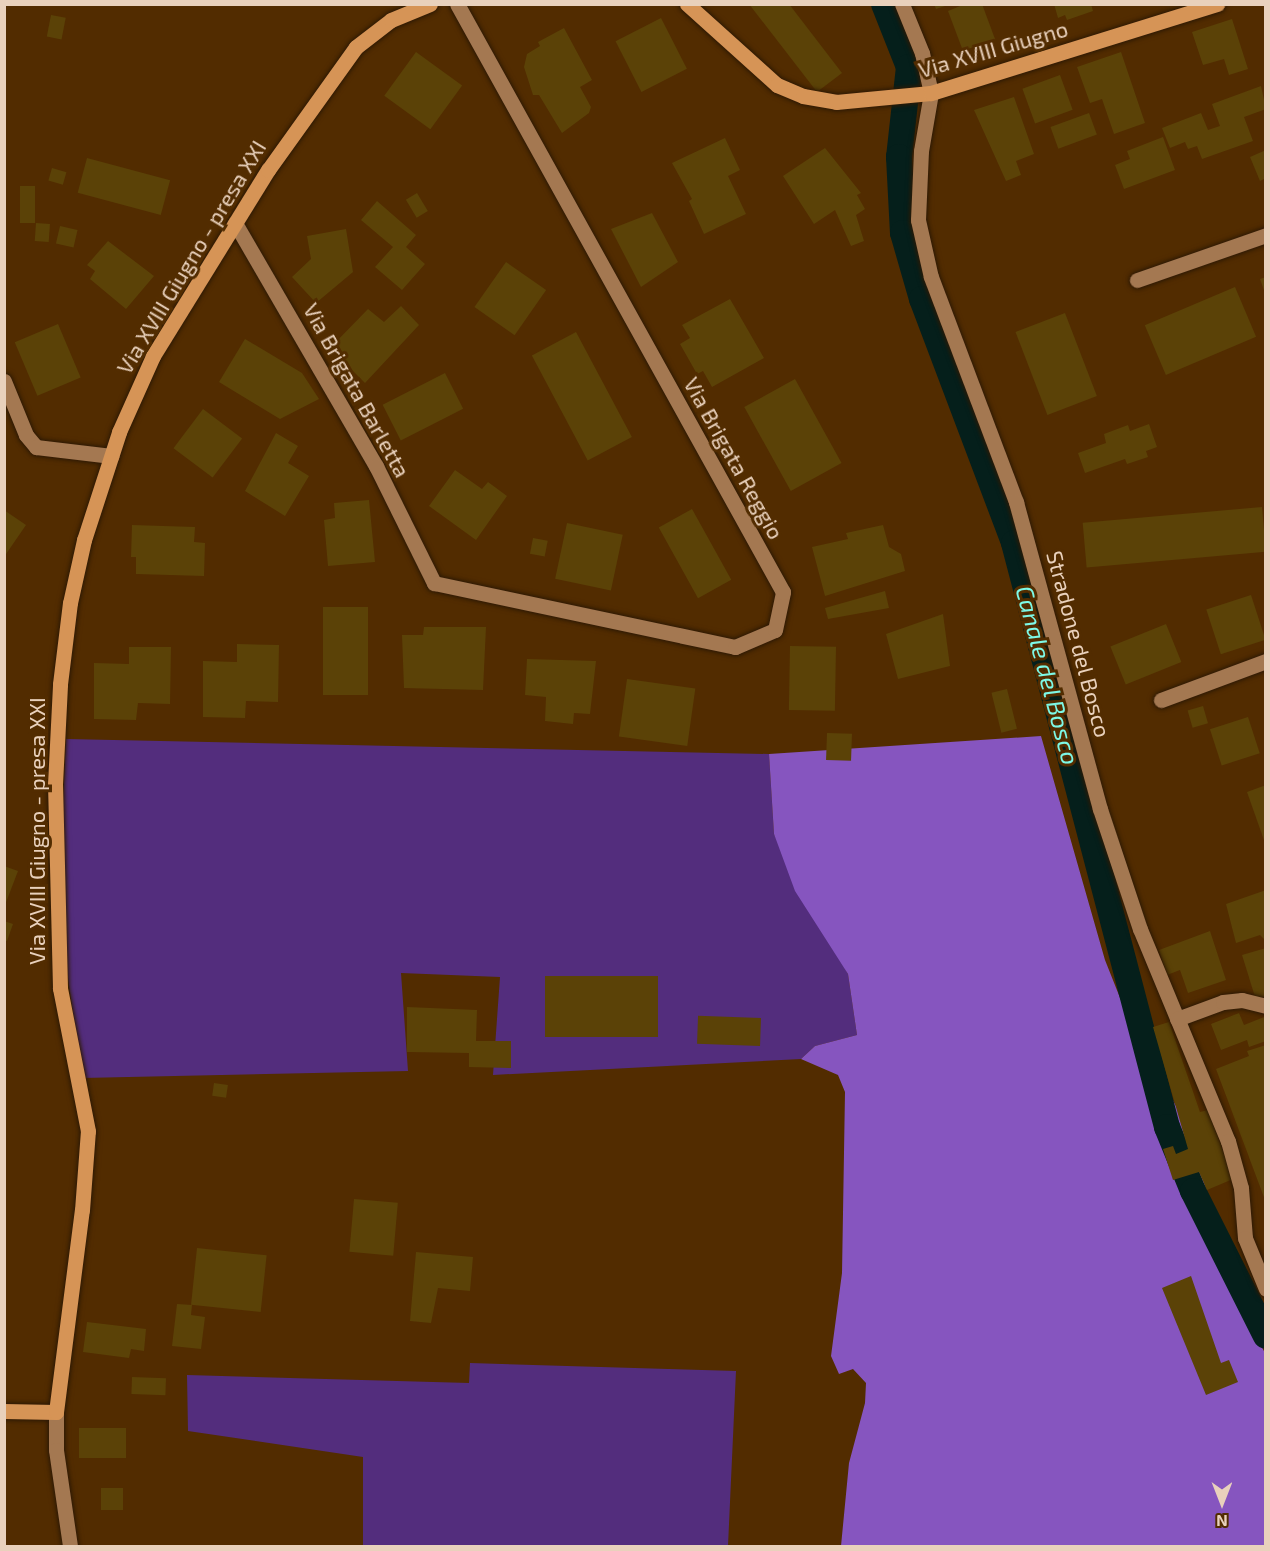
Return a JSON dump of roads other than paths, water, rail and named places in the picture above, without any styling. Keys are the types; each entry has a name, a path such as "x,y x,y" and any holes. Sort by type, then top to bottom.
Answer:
{"main road":[{"name":"Via XVIII Giugno - presa XXI","path":"56,1412 88,1131 60,988 56,784 60,684 70,603 84,540 111,456 153,356 308,110 356,47 391,20 430,4"},
{"name":"Via XVIII Giugno","path":"687,4 777,85 803,96 836,102 924,94 1217,4"},
{"path":"4,1411 56,1412"}],"street":[{"name":"Via Brigata Reggio","path":"434,583 735,647 775,630 783,592 457,4"},
{"name":"Stradone del Bosco","path":"902,4 922,53 924,94 918,220 931,277 1016,502 1100,809 1140,929 1228,1141 1241,1188 1245,1238 1266,1289"},
{"name":"Via Brigata Barletta","path":"236,223 376,466 434,583"},
{"path":"1137,280 1266,234"},
{"path":"4,381 26,435 36,447 111,456"},
{"path":"1161,700 1266,661"},
{"path":"1177,1019 1223,1002 1242,1000 1266,1006"},
{"path":"56,1412 56,1450 70,1546"}],"waterway":[{"name":"Canale del Bosco","path":"884,4 909,67 899,157 903,233 922,299 1014,543 1167,1127 1193,1191 1266,1336"}]}
